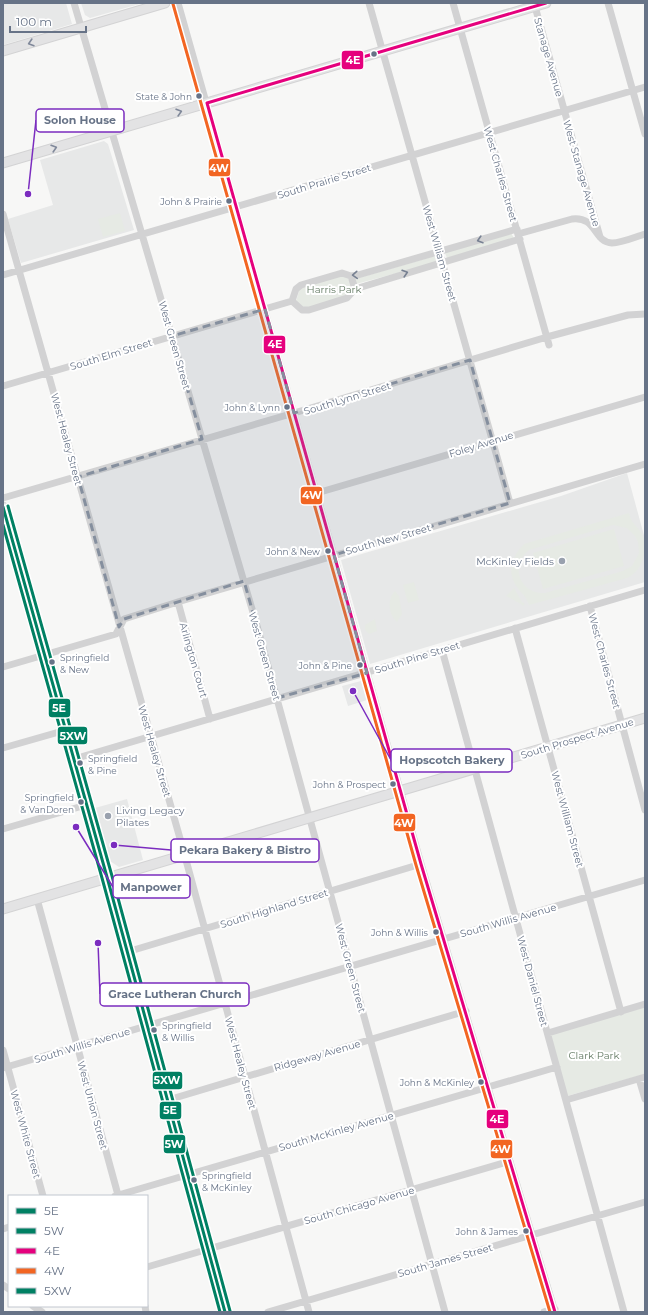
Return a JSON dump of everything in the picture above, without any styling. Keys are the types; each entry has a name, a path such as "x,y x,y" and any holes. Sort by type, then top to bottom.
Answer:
{"main road":[{"path":"3,51 165,3"},
{"path":"3,163 383,52 534,5 546,3"},
{"path":"3,507 107,877 225,1312"},
{"name":"South Prospect Avenue","path":"3,908 645,718"}],"street":[{"name":"West Green Street","path":"74,3 277,698 445,1312"},
{"path":"178,3 421,864 555,1310 544,1312"},
{"name":"West William Street","path":"369,3 510,503"},
{"name":"West Charles Street","path":"454,3 548,341"},
{"path":"608,3 645,134"},
{"name":"Stanage Avenue","path":"534,5 564,110"},
{"name":"South Prairie Street","path":"3,275 645,87"},
{"name":"West Stanage Avenue","path":"564,110 600,236"},
{"path":"518,234 443,262 355,289 347,298 309,310 302,310 292,301 299,286 342,274 351,276 440,252 518,234 572,219 593,210"},
{"name":"West Healey Street","path":"3,214 184,855 309,1312"},
{"path":"572,219 584,219 592,224 604,241 613,243 645,234"},
{"path":"351,276 355,289"},
{"name":"South Elm Street","path":"3,386 292,301"},
{"name":"South Lynn Street","path":"3,498 470,360 548,341 628,315 645,314"},
{"name":"Foley Avenue","path":"317,493 645,397"},
{"name":"South New Street","path":"3,667 116,634 124,619 244,582 645,464"},
{"name":"South Pine Street","path":"74,759 645,590"},
{"name":"Arlington Court","path":"178,602 210,718"},
{"name":"West Charles Street","path":"590,606 645,810"},
{"name":"West William Street","path":"515,628 621,1012"},
{"name":"West Daniel Street","path":"442,650 624,1312"},
{"path":"3,748 66,730"},
{"path":"3,829 86,805"},
{"name":"South Highland Street","path":"127,952 421,864"},
{"name":"South Willis Avenue","path":"5,1067 645,880"},
{"name":"West Union Street","path":"37,899 117,1195"},
{"path":"548,1033 645,1004"},
{"name":"Ridgeway Avenue","path":"168,1100 466,1011"},
{"name":"West White Street","path":"3,1050 5,1067 43,1195"},
{"name":"South McKinley Avenue","path":"120,1195 557,1066"},
{"path":"566,1100 642,1078 645,1099"},
{"name":"South Chicago Avenue","path":"148,1267 510,1161"},
{"name":"South James Street","path":"268,1312 645,1202"},
{"path":"34,1308 42,1312"}],"highlighted area":[{"path":"265,309 294,413 470,360 510,503 334,555 367,673 277,698 244,581 124,619 119,627 78,477 202,439 172,336"}],"shaded area":[{"path":"3,3 66,3 72,24 3,45"},
{"path":"81,3 143,3 90,18 85,15"},
{"path":"104,141 108,144 134,230 21,263 8,219 53,205 40,160"},
{"path":"627,473 645,539 645,582 370,664 341,560 561,496"},
{"path":"361,681 367,700 348,706 342,686"},
{"path":"127,799 143,860 119,867 110,861 95,808"}],"green space":[{"path":"120,213 125,231 103,237 98,219"},
{"path":"511,233 514,238 447,258 445,253 447,251"},
{"name":"Harris Park","path":"435,256 437,258 435,263 356,284 355,279"},
{"name":"Harris Park","path":"339,276 347,277 352,285 349,295 306,309 296,301 300,288"},
{"path":"629,513 633,523 643,536 645,548 637,571 627,578 529,605 514,581 511,570 516,554 524,544","holes":["613,525 627,528 635,536 638,542 639,553 632,566 623,571 545,593 536,592 529,589 520,578 520,564 523,556 529,550"]},
{"path":"614,529 624,566 543,589 533,553"},
{"path":"414,582 419,600 408,603 403,585"},
{"path":"514,588 522,602 525,604 523,606 506,596"},
{"path":"395,591 399,596 402,614 397,622 390,611 392,594"},
{"path":"375,619 377,631 369,634 365,630 365,625"},
{"name":"Clark Park","path":"645,1007 645,1074 567,1096 550,1035"}],"transit line":[{"name":"4E","path":"546,3 207,103 421,864 555,1312"},
{"name":"4W","path":"173,4 416,865 550,1312"},
{"name":"5XW","path":"8,506 112,876 230,1311"},
{"name":"5E","path":"3,507 107,877 225,1312"},
{"name":"5W","path":"3,525 102,878 220,1312"}],"place":[{"name":"State & John","path":"199,96"},
{"name":"Solon House","path":"28,194"},
{"name":"John & Prairie","path":"229,201"},
{"name":"John & Lynn","path":"287,407"},
{"name":"John & New","path":"328,551"},
{"name":"McKinley Fields","path":"562,561"},
{"name":"Springfield & New","path":"52,662"},
{"name":"John & Pine","path":"360,665"},
{"name":"Hopscotch Bakery","path":"353,691"},
{"name":"Springfield & Pine","path":"80,763"},
{"name":"John & Prospect","path":"393,784"},
{"name":"Springfield & VanDoren","path":"81,802"},
{"name":"Living Legacy Pilates","path":"108,816"},
{"name":"Manpower","path":"76,827"},
{"name":"Pekara Bakery & Bistro","path":"114,845"},
{"name":"John & Willis","path":"436,932"},
{"name":"Grace Lutheran Church","path":"98,943"},
{"name":"Springfield & Willis","path":"154,1030"},
{"name":"John & McKinley","path":"481,1082"},
{"name":"Springfield & McKinley","path":"194,1180"},
{"name":"John & James","path":"526,1231"}]}
